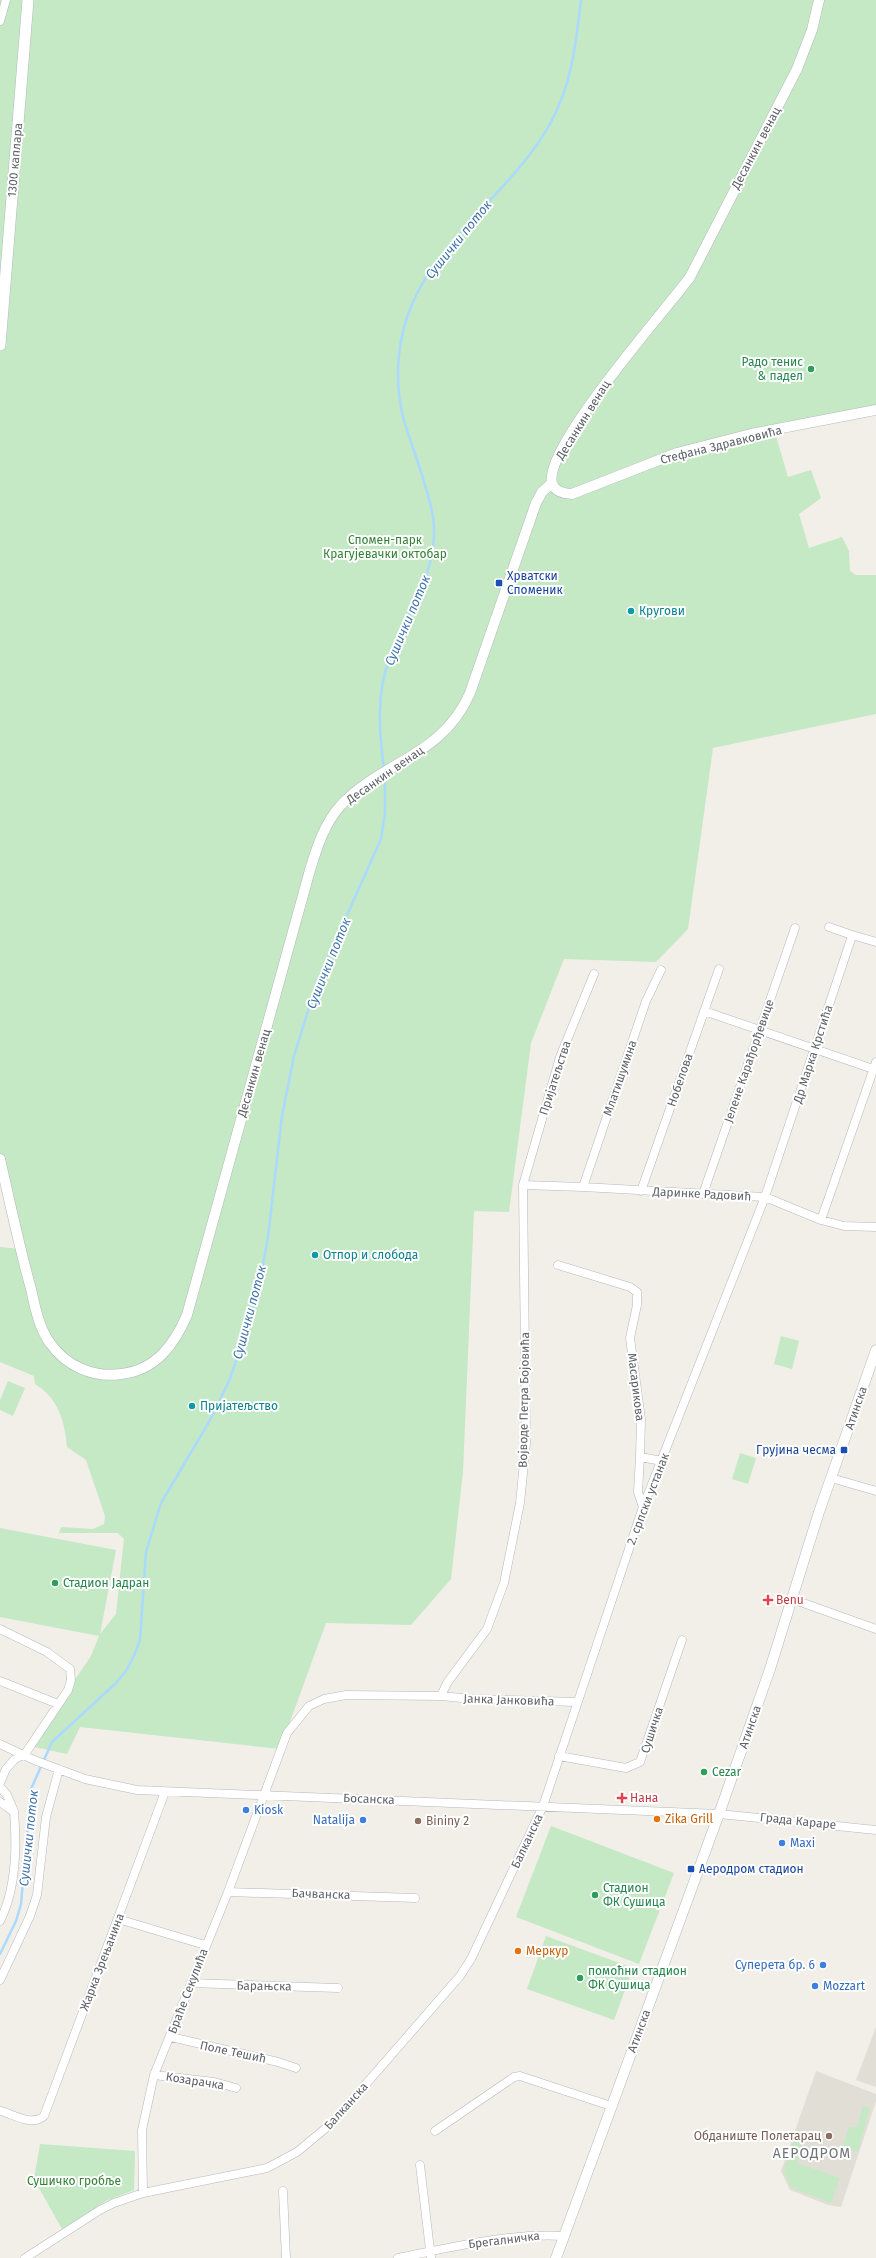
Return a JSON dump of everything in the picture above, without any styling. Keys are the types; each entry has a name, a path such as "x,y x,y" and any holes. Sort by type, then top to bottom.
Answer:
{"main road":[{"name":"1300 каплара","path":"0,345 28,0"}],"street":[{"path":"0,21 6,0"},
{"name":"Десанкин венац","path":"0,1159 35,1305 46,1336 54,1348 63,1358 77,1367 104,1374 132,1372 160,1357 177,1337 189,1308 317,846 326,826 340,806 376,778 445,732 465,705 536,503 542,492 552,483 553,471 561,451 585,412 612,374 674,300 690,277 796,68 812,30 819,0"},
{"name":"Стефана Здравковића","path":"552,483 555,489 560,492 572,494 677,453 751,434 876,410"},
{"path":"828,927 876,942"},
{"name":"Јелене Карађорђевице","path":"703,1194 795,928"},
{"name":"Др Марка Крстића","path":"765,1197 852,934"},
{"name":"Млатишумина","path":"583,1186 646,1001 661,970"},
{"name":"Нобелова","path":"641,1191 719,970"},
{"name":"Пријатељства","path":"523,1186 560,1057 594,974"},
{"path":"704,1011 815,1049 875,1067 821,1220"},
{"name":"Даринке Радовић","path":"523,1186 583,1186 641,1191 765,1197 821,1220 844,1226 876,1227"},
{"name":"Војводе Петра Бојовића","path":"441,1696 447,1683 487,1629 504,1583 520,1503 526,1443 523,1186"},
{"name":"2. српски устанак","path":"543,1806 576,1702 643,1507 765,1197"},
{"name":"Масарикова","path":"558,1265 630,1287 635,1290 638,1296 630,1338 641,1419 638,1492 643,1507"},
{"name":"Атинска","path":"556,2258 719,1814 792,1599 831,1478 873,1368 876,1350"},
{"path":"640,1458 662,1461"},
{"path":"831,1478 876,1491"},
{"path":"792,1599 876,1629"},
{"path":"0,1629 60,1661 70,1669 71,1680 68,1690 25,1754 10,1763 0,1783"},
{"name":"Сушичка","path":"559,1756 626,1768 640,1762 682,1640"},
{"path":"0,1681 58,1704"},
{"path":"263,1794 286,1734 304,1711 313,1703 346,1695 441,1696"},
{"name":"Јанка Јанковића","path":"441,1696 472,1699 576,1702"},
{"name":"Босанска","path":"0,1744 55,1768 110,1786 137,1790 719,1814"},
{"path":"0,1980 30,1916 37,1895 46,1817 55,1768"},
{"path":"0,1788 8,1795 14,1812 16,1842 12,1880 5,1911 0,1921"},
{"name":"Жарка Зрењанина","path":"0,2112 29,2121 37,2120 44,2116 165,1792"},
{"name":"Браће Секулића","path":"142,2193 142,2130 154,2075 205,1945 228,1892 263,1794"},
{"path":"0,1802 14,1812"},
{"name":"Балканска","path":"25,2258 100,2210 142,2193 267,2168 291,2155 320,2134 460,1976 471,1959 543,1806"},
{"name":"Града Караре","path":"719,1814 876,1830"},
{"name":"Бачванска","path":"228,1892 415,1898"},
{"path":"118,1919 205,1945"},
{"name":"Барањска","path":"191,1983 338,1988"},
{"name":"Поле Тешић","path":"170,2037 278,2062 296,2068"},
{"name":"Козарачка","path":"154,2075 208,2081 236,2088"},
{"path":"435,2131 514,2077 526,2077 611,2106"},
{"path":"420,2165 430,2255"},
{"path":"283,2191 286,2258"},
{"name":"Брегалничка","path":"398,2258 430,2255 524,2236 564,2236"}],"shaded area":[{"path":"876,2027 876,2087 856,2080"},
{"name":"Обданиште Полетарац","path":"816,2071 876,2094 876,2101 841,2207 828,2205 790,2190 781,2171"}],"green space":[{"name":"Спомен-парк Крагујевачки октобар","path":"0,0 876,0 876,405 773,426 788,477 811,470 821,498 799,514 809,548 842,537 849,551 850,571 856,575 876,575 876,714 713,748 688,929 656,962 564,959 531,1043 509,1212 474,1211 463,1472 451,1579 411,1625 326,1623 280,1749 80,1727 67,1754 30,1746 91,1656 99,1636 0,1617 0,1528 116,1550 100,1634 116,1614 124,1539 118,1533 59,1533 61,1527 93,1529 104,1524 105,1516 86,1460 67,1447 59,1411 49,1396 35,1384 34,1376 0,1362 0,1247 20,1249 0,1159"},
{"path":"781,1336 799,1341 792,1369 774,1364"},
{"path":"8,1381 25,1388 13,1416 0,1410 0,1400"},
{"path":"740,1453 756,1458 748,1484 732,1479"},
{"name":"Стадион ФК Сушица","path":"551,1826 674,1873 639,1964 516,1917"},
{"name":"помоћни стадион ФК Сушица","path":"546,1936 633,1968 614,2020 527,1989"},
{"path":"863,2106 870,2108 858,2152 843,2147 849,2127 857,2127"},
{"path":"796,2134 803,2135 797,2163 840,2178 831,2203 790,2187 784,2171"},
{"name":"Сушичко гробље","path":"40,2144 135,2151 134,2190 106,2201 62,2229 34,2179"}],"waterway":[{"name":"Сушички поток","path":"384,769 380,727 382,684 390,657 425,578 430,562 434,527 432,510 422,474 405,425 400,403 398,374 400,344 403,330 413,302 426,277 461,232 519,169 551,122 564,93 572,62 581,0"},
{"name":"Сушички поток","path":"0,1954 16,1921 21,1904 31,1789 52,1742 116,1683 126,1671 134,1656 140,1640 146,1552 161,1503 209,1422 229,1381 245,1336 259,1286 268,1237 282,1116 294,1056 317,982 381,839 385,813 385,774"}],"place":[{"name":"Радо тенис & падел","path":"811,369"},
{"name":"Хрватски Споменик","path":"499,583"},
{"name":"Кругови","path":"631,611"},
{"name":"Отпор и слобода","path":"315,1255"},
{"name":"Пријатељство","path":"192,1406"},
{"name":"Грујина чесма","path":"844,1450"},
{"name":"Стадион Јадран","path":"55,1583"},
{"name":"Benu","path":"768,1600"},
{"name":"Cezar","path":"704,1772"},
{"name":"Нана","path":"622,1798"},
{"name":"Kiosk","path":"246,1810"},
{"name":"Zika Grill","path":"657,1819"},
{"name":"Natalija","path":"363,1820"},
{"name":"Bininy 2","path":"418,1821"},
{"name":"Maxi","path":"782,1843"},
{"name":"Аеродром стадион","path":"691,1869"},
{"name":"Стадион ФК Сушица","path":"595,1895"},
{"name":"Меркур","path":"518,1951"},
{"name":"Суперета бр. 6","path":"823,1965"},
{"name":"помоћни стадион ФК Сушица","path":"580,1978"},
{"name":"Mozzart","path":"815,1986"},
{"name":"Обданиште Полетарац","path":"829,2136"}],"district":[{"name":"АЕРОДРОМ","path":"812,2153"}]}
